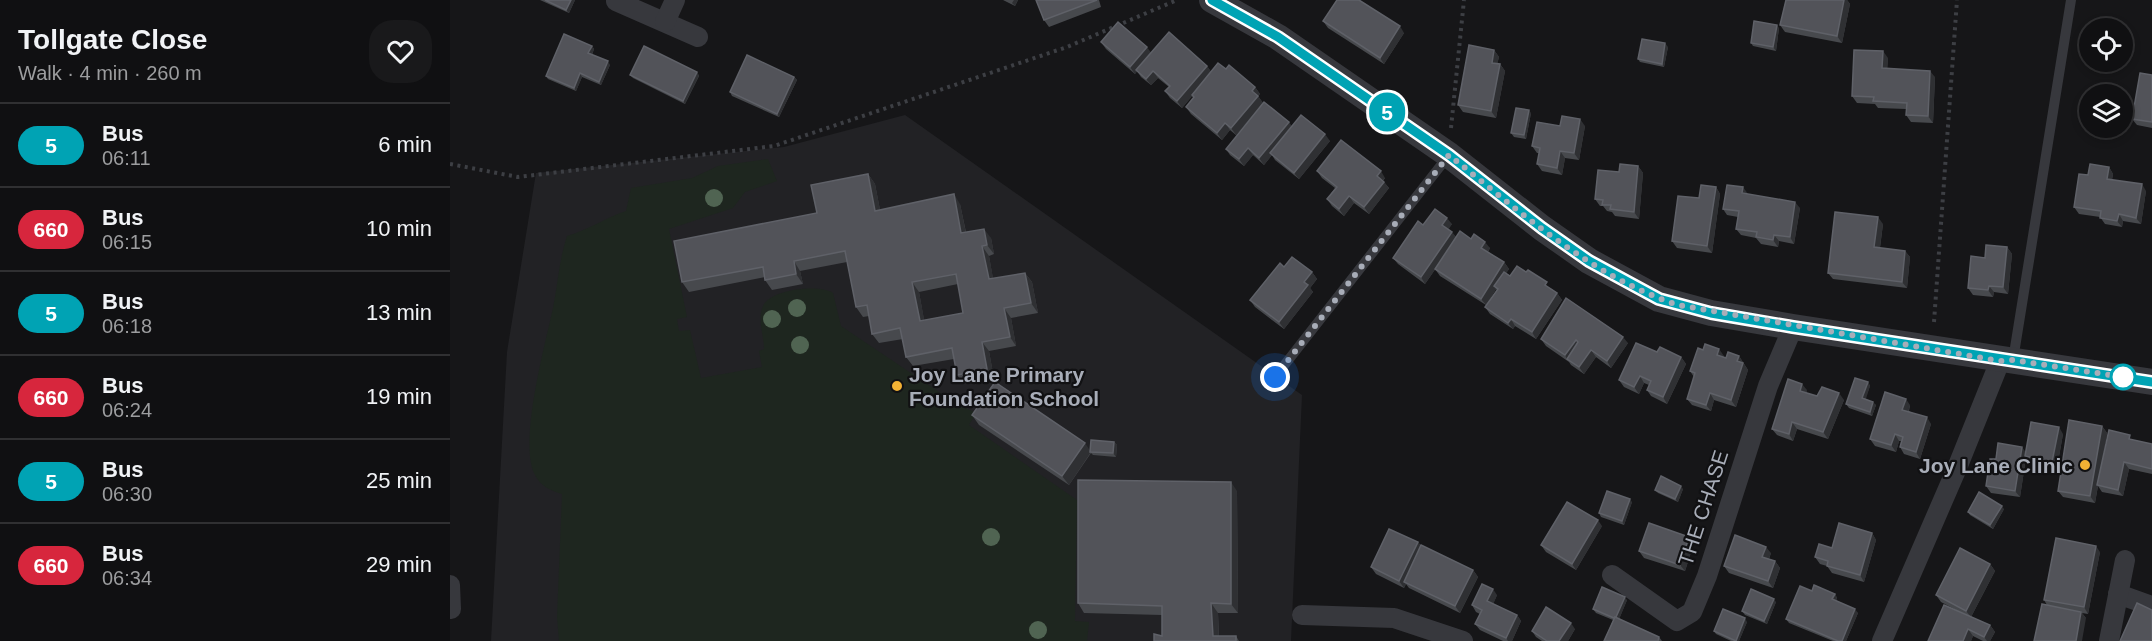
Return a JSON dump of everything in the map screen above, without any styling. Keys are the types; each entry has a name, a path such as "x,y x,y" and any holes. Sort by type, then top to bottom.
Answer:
{"street":[{"path":"665,22 675,0"},
{"path":"1212,0 1278,37 1449,155 1542,228 1589,261 1644,292 1678,305 1793,327 2152,382"},
{"path":"616,1 698,37"},
{"name":"THE CHASE","path":"1612,575 1677,621 1692,612 1707,576 1768,386 1793,327"},
{"path":"1882,641 2007,360"},
{"path":"2109,641 2125,560"},
{"path":"450,585 451,609"},
{"path":"2118,594 2152,606"},
{"path":"1302,615 1394,618 1462,641"}],"lane":[{"path":"2007,360 2071,0"},
{"path":"1275,377 1449,155"}],"path":[{"path":"450,164 518,177 774,146 1067,46 1178,0"},
{"path":"1449,155 1464,0"},
{"path":"1932,349 1957,0"}],"shaded area":[{"name":"Joy Lane Primary Foundation School","path":"905,115 1302,395 1291,641 491,641 507,352 536,173 784,147"},
{"path":"768,159 777,181 745,192 733,208 669,229 687,317 677,319 679,331 690,330 701,378 762,367 759,351 764,349 761,311 768,300 785,292 796,290 817,289 833,293 841,326 954,402 976,413 969,425 1077,500 1075,621 1089,622 1087,641 559,641 557,617 562,494 545,487 536,477 530,458 530,438 535,392 567,236 626,211 631,188 692,178 718,166"}],"building":[{"path":"545,0 571,0 566,10"},
{"path":"1036,0 1097,0 1044,20"},
{"path":"1337,0 1359,0 1400,26 1380,58 1323,21"},
{"path":"1786,0 1844,0 1837,36 1780,25"},
{"path":"1754,21 1777,25 1773,47 1751,43"},
{"path":"1118,22 1147,47 1130,67 1101,42"},
{"path":"1169,32 1207,66 1177,101 1165,91 1170,86 1153,71 1146,79 1136,70"},
{"path":"564,34 592,46 588,53 608,61 599,82 580,73 574,88 546,76"},
{"path":"1642,39 1665,43 1662,64 1638,59"},
{"path":"1469,45 1494,50 1492,63 1500,64 1491,111 1458,105"},
{"path":"644,46 697,72 683,101 630,75"},
{"path":"1854,50 1883,51 1882,68 1930,71 1928,116 1906,115 1907,103 1873,101 1874,97 1852,96"},
{"path":"747,55 794,77 777,114 730,92"},
{"path":"1218,63 1226,69 1229,65 1255,87 1252,91 1258,96 1231,128 1225,123 1217,133 1186,107 1194,97 1192,95"},
{"path":"2140,73 2152,75 2152,122 2133,119"},
{"path":"1264,102 1289,122 1259,158 1248,148 1239,159 1226,149"},
{"path":"1516,108 1529,110 1524,135 1511,133"},
{"path":"1301,115 1325,134 1294,173 1270,153"},
{"path":"1562,116 1580,119 1574,153 1560,151 1557,168 1537,164 1540,148 1532,146 1537,122 1560,126"},
{"path":"1341,140 1381,171 1377,176 1384,182 1364,207 1349,196 1339,209 1327,199 1337,187 1317,171"},
{"path":"1620,164 1638,166 1634,212 1610,209 1611,205 1602,205 1603,200 1595,199 1598,170 1619,172"},
{"path":"2090,164 2109,167 2107,179 2142,184 2136,218 2119,214 2117,221 2100,218 2101,211 2074,207 2079,174 2088,175"},
{"path":"868,174 875,211 954,194 961,233 984,229 987,245 982,246 989,279 1025,273 1031,303 1004,308 1010,337 982,342 987,369 957,375 952,348 906,357 900,328 872,334 867,305 856,307 845,251 794,261 796,274 765,280 763,267 682,282 674,241 817,213 811,185","holes":["956,274 963,313 920,321 912,282"]},
{"path":"1701,185 1716,187 1707,246 1672,241 1678,196 1699,198"},
{"path":"1727,185 1743,187 1742,193 1795,202 1790,237 1774,235 1773,240 1756,237 1757,232 1736,229 1739,211 1723,209"},
{"path":"1435,209 1447,218 1442,225 1452,232 1421,277 1393,258 1418,221 1423,225"},
{"path":"1835,212 1878,217 1874,247 1905,251 1902,282 1828,273"},
{"path":"1460,231 1471,239 1474,234 1485,242 1481,248 1504,262 1481,299 1435,269"},
{"path":"1986,245 2007,247 2003,287 1989,286 1988,290 1968,288 1971,256 1985,258"},
{"path":"1292,257 1312,272 1304,282 1308,285 1279,322 1250,300 1280,263 1284,267"},
{"path":"1517,266 1547,282 1545,285 1557,293 1532,332 1511,319 1508,323 1485,307 1498,289 1494,286 1504,272 1510,276"},
{"path":"1566,298 1623,337 1607,361 1591,350 1579,367 1567,359 1578,342 1576,340 1565,355 1541,339"},
{"path":"1636,343 1657,352 1660,347 1681,357 1663,397 1647,390 1651,381 1640,376 1634,387 1619,380"},
{"path":"1705,344 1719,349 1717,355 1726,358 1728,352 1739,356 1737,361 1743,363 1731,400 1710,393 1706,405 1687,399 1695,373 1690,371 1698,348 1703,350"},
{"path":"1855,378 1868,382 1862,398 1873,402 1870,412 1846,404"},
{"path":"1788,379 1802,384 1800,391 1817,396 1822,387 1839,393 1823,432 1792,422 1789,434 1772,429"},
{"path":"995,382 1085,443 1062,476 972,415"},
{"path":"1885,392 1906,399 1902,410 1927,417 1916,452 1900,447 1903,437 1895,434 1891,445 1870,439"},
{"name":"Joy Lane Clinic","path":"2069,420 2102,426 2090,496 2058,491"},
{"path":"2031,422 2059,427 2052,462 2025,456"},
{"path":"2109,430 2130,435 2129,439 2152,444 2152,469 2124,462 2118,490 2097,485"},
{"path":"1091,440 1114,442 1113,453 1090,452"},
{"path":"1998,443 2022,447 2015,491 1986,486 1990,459 1996,459"},
{"path":"1661,476 1681,486 1675,499 1655,490"},
{"path":"1078,480 1231,482 1231,604 1211,603 1213,636 1236,636 1236,641 1154,641 1154,634 1162,636 1162,606 1078,603"},
{"path":"1607,491 1630,499 1622,521 1599,513"},
{"path":"1979,492 2002,506 1990,525 1968,512"},
{"path":"1567,502 1598,520 1572,564 1541,545"},
{"path":"1649,523 1689,537 1680,565 1639,551"},
{"path":"1839,523 1872,533 1860,575 1827,566 1828,561 1815,557 1819,544 1832,548"},
{"path":"1389,529 1418,542 1399,581 1371,567"},
{"path":"1735,535 1766,547 1762,557 1775,561 1768,581 1724,566"},
{"path":"2056,538 2096,546 2084,607 2044,600"},
{"path":"1421,545 1473,570 1455,606 1404,582"},
{"path":"1960,548 1990,564 1966,611 1936,595"},
{"path":"1482,584 1493,589 1487,601 1517,615 1506,638 1475,624 1482,610 1472,605"},
{"path":"1814,585 1835,594 1832,599 1855,609 1842,641 1786,619 1800,586 1812,591"},
{"path":"1602,587 1625,597 1614,618 1593,609"},
{"path":"1751,589 1774,599 1764,621 1742,611"},
{"path":"2137,603 2152,610 2152,641 2120,641"},
{"path":"2042,604 2081,612 2076,641 2034,641"},
{"path":"1944,605 1990,625 1984,637 1968,629 1963,641 1928,641"},
{"path":"1546,607 1571,623 1559,641 1547,641 1532,631"},
{"path":"1723,609 1745,618 1736,641 1714,631"},
{"path":"1615,617 1659,637 1658,641 1604,641"}],"bus line":[{"name":"5","path":"1212,0 1278,37 1449,155 1542,228 1589,261 1659,299 1711,313 1793,327 2000,361 2013,360 2152,382"}],"place":[{"name":"Joy Lane Primary Foundation School","path":"897,386"},
{"name":"Joy Lane Clinic","path":"2085,465"}],"route":[{"path":"1275,377 1449,155 1542,228 1589,261 1659,299 1711,313 2000,361 2013,360 2123,377"}]}
